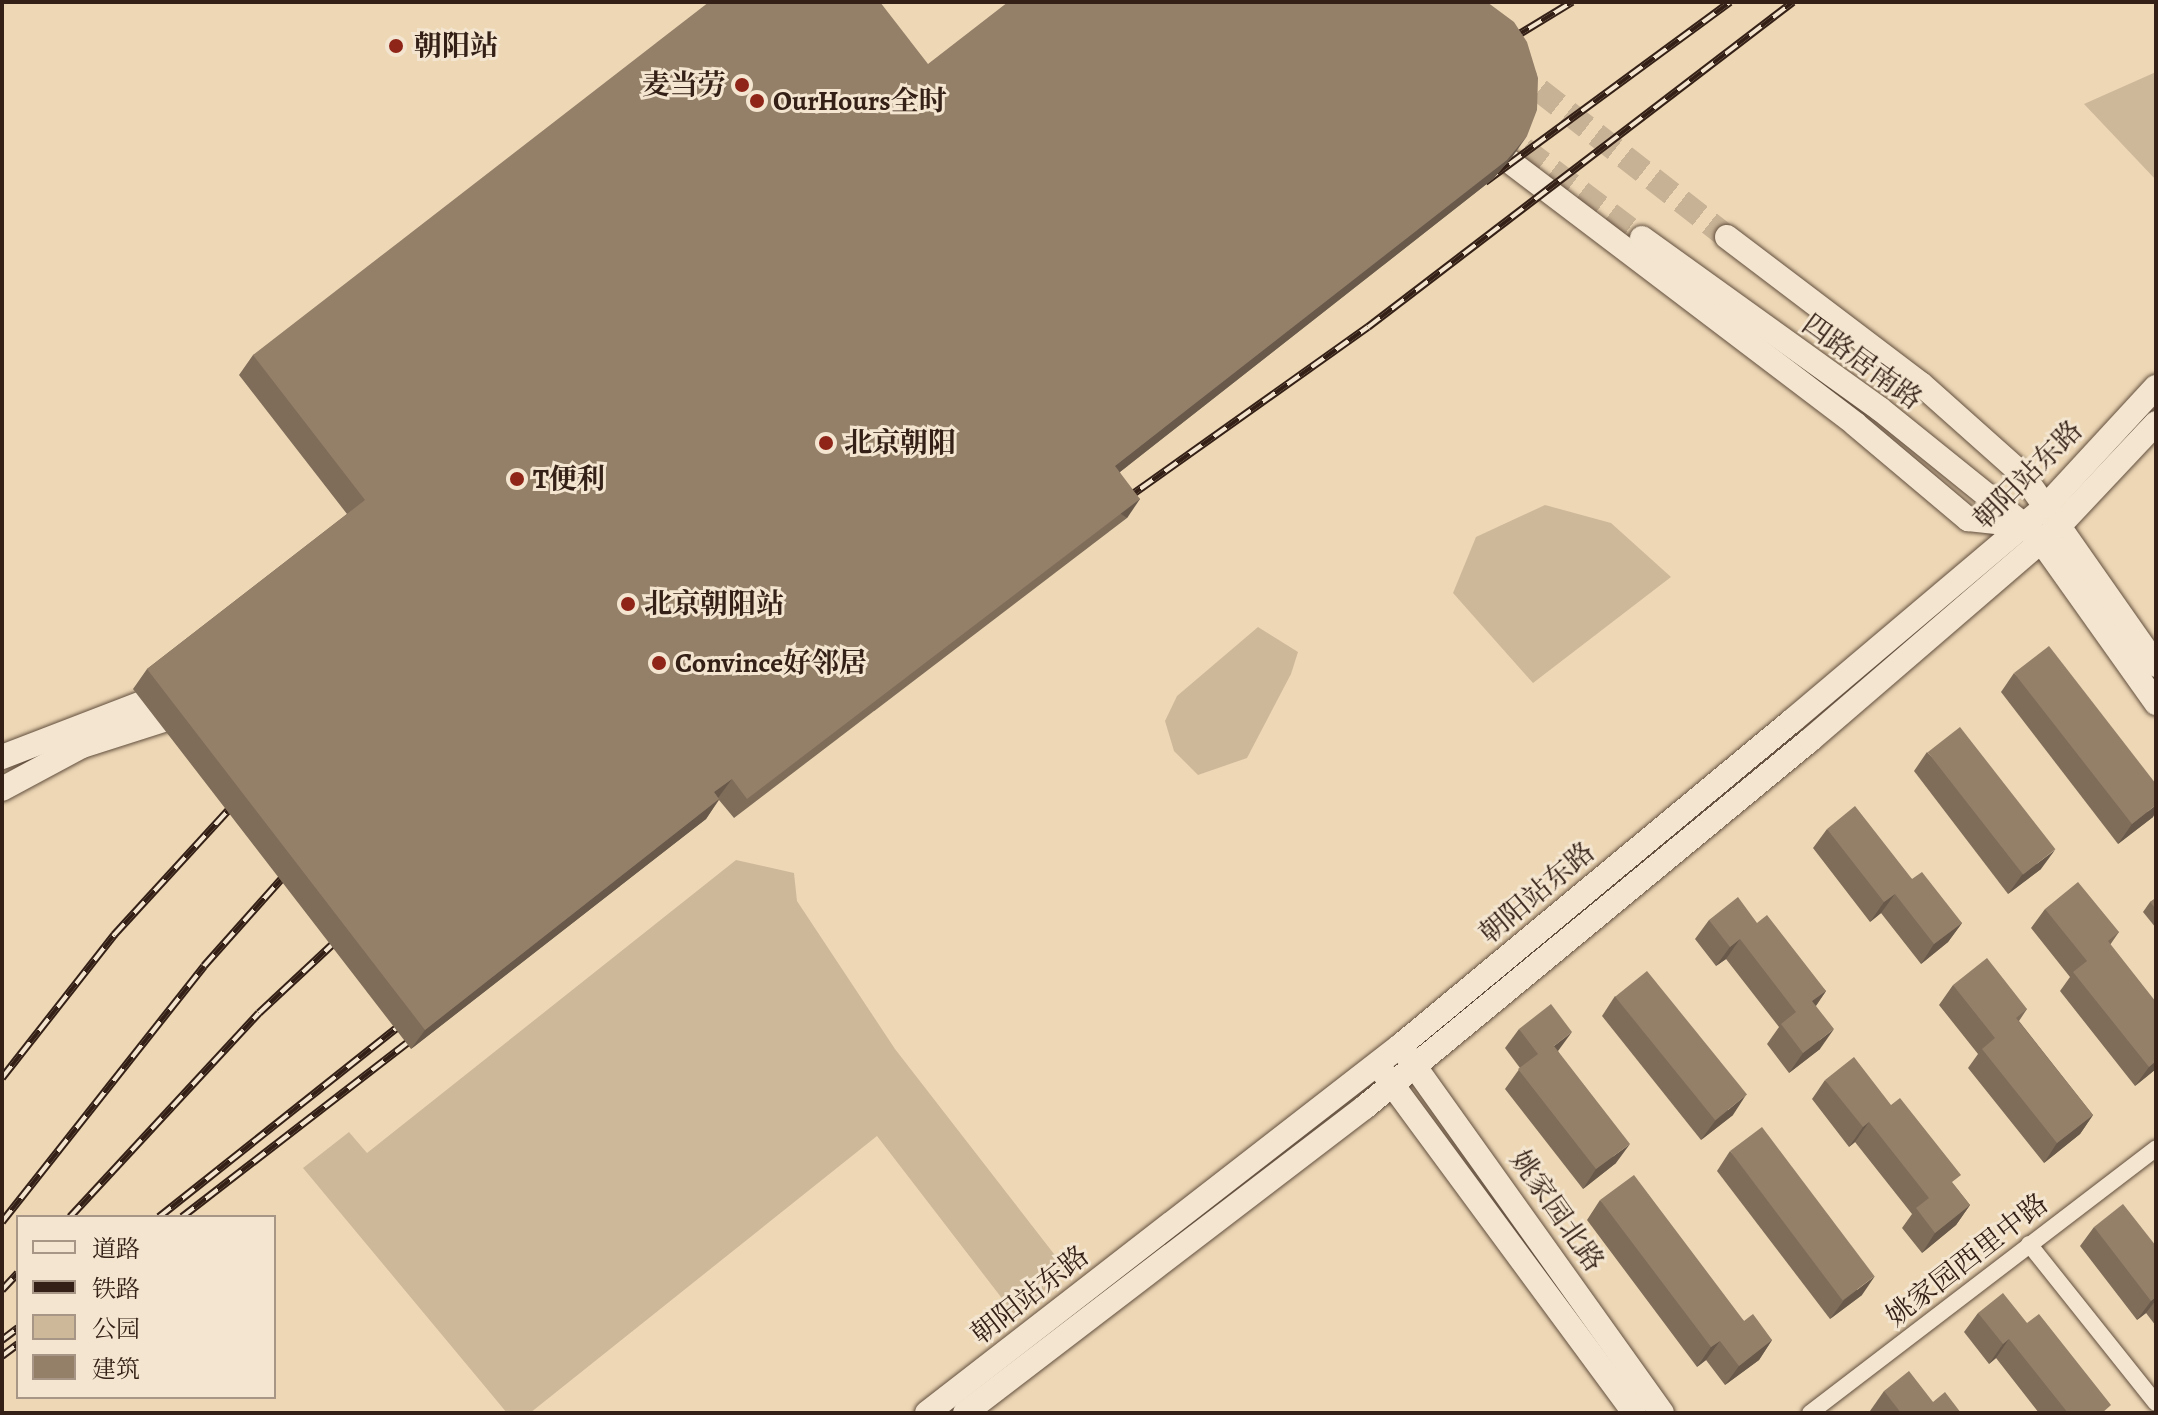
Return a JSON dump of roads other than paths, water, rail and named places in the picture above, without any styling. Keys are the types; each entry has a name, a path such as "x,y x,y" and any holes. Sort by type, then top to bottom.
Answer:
{"main road":[{"path":"1464,127 1855,424 1968,519 2033,533"},
{"name":"四路居南路","path":"1727,237 1921,384 2023,475 2156,665"},
{"name":"四路居南路","path":"1642,238 1880,409 2033,533 2156,703"},
{"name":"朝阳站东路","path":"2053,515 2156,387"},
{"name":"朝阳站东路","path":"965,1413 1392,1083 1407,1055 2033,533 2156,423"},
{"path":"2,757 173,691"},
{"path":"2,789 82,746 170,718"},
{"name":"朝阳站东路","path":"927,1413 1377,1064 1407,1055"},
{"name":"姚家园北路","path":"1407,1055 1662,1413"},
{"name":"姚家园北路","path":"1377,1064 1634,1413"}],"street":[{"name":"姚家园西里中路","path":"1810,1413 2156,1148"},
{"path":"2029,1244 2156,1403"}],"tunnel":[{"path":"1511,68 1727,237"},
{"path":"1495,127 1642,238"}],"railway":[{"path":"1503,44 1572,2"},
{"path":"1485,182 1730,2"},
{"path":"1116,506 1368,327 1793,2"},
{"path":"2,1078 114,935 243,794"},
{"path":"2,1222 204,966 294,865"},
{"path":"72,1215 259,1013 348,930"},
{"path":"162,1215 414,1014"},
{"path":"185,1215 424,1030"},
{"path":"2,1290 16,1275"},
{"path":"2,1340 16,1330"},
{"path":"2,1356 16,1346"}],"place":[{"name":"朝阳站","path":"396,46"},
{"name":"麦当劳","path":"742,85"},
{"name":"OurHours全时","path":"757,101"},
{"name":"北京朝阳","path":"826,443"},
{"name":"T便利","path":"517,479"},
{"name":"北京朝阳站","path":"628,604"},
{"name":"Convince好邻居","path":"659,663"}]}
